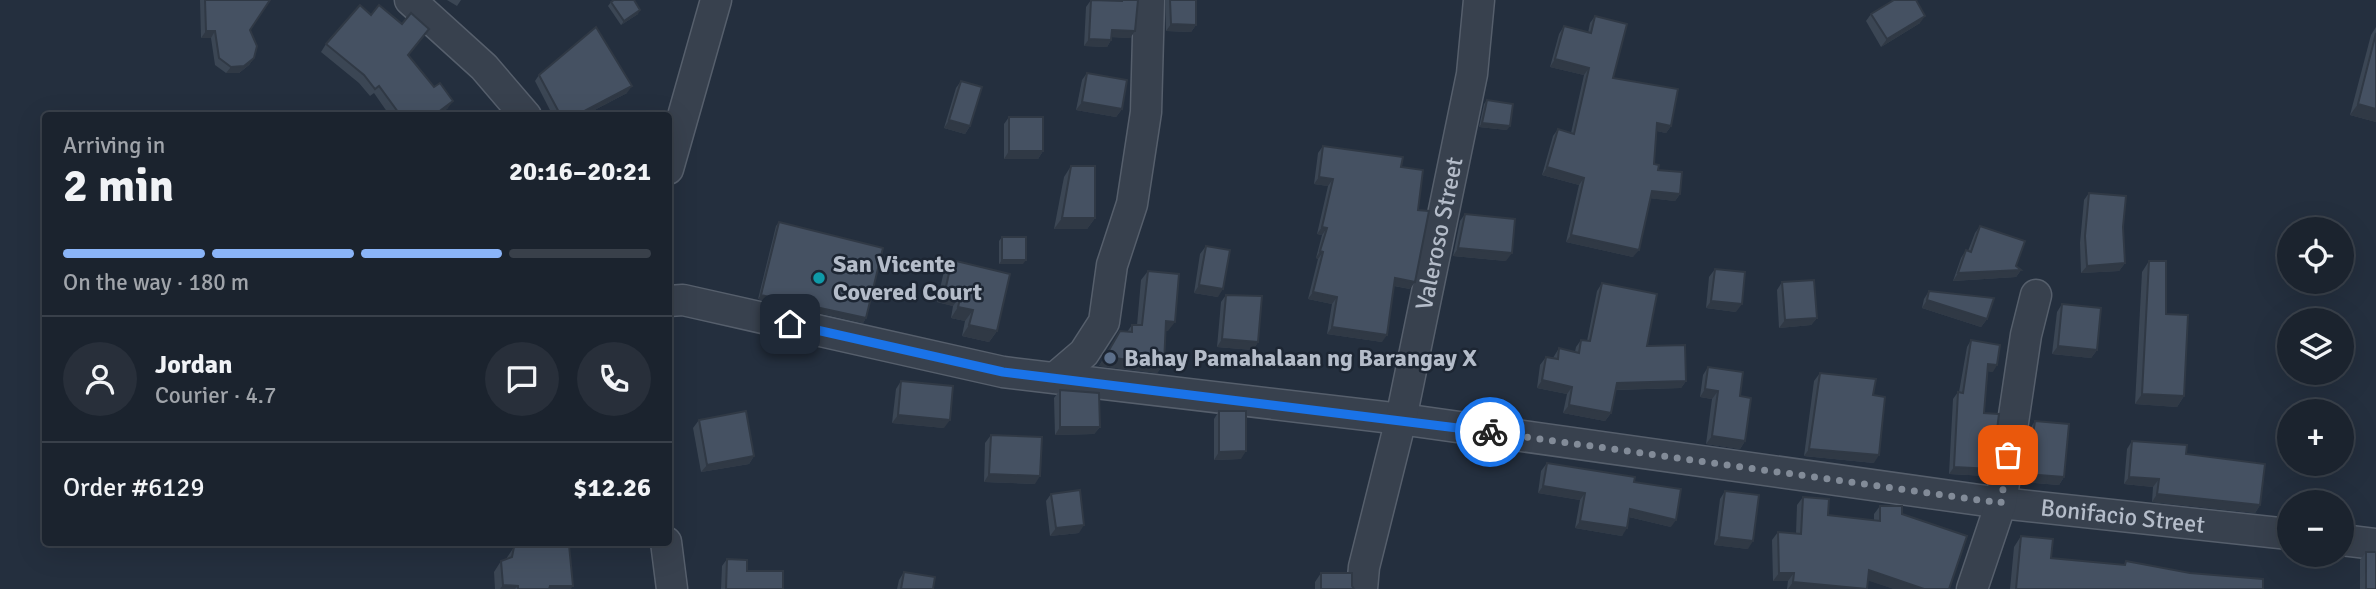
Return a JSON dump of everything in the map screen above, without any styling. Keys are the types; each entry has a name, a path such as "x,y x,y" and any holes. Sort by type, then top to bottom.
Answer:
{"street":[{"path":"410,0 484,68 522,112"},
{"path":"672,155 716,0"},
{"path":"1056,377 1084,353 1104,322 1112,265 1132,204 1146,112 1149,0"},
{"name":"Valeroso Street","path":"1362,589 1364,567 1401,419 1472,74 1479,0"},
{"path":"1972,589 2001,503 2026,335 2036,295"},
{"name":"Bonifacio Street","path":"672,301 683,300 1003,372 1401,419 2001,503 2277,533"},
{"path":"2354,541 2376,544"},
{"path":"667,546 672,589"}],"building":[{"path":"205,0 270,0 250,30 257,46 254,58 244,66 231,67 219,58 215,31 206,31"},
{"path":"634,0 640,10 624,21 611,2"},
{"path":"1091,0 1138,0 1135,31 1112,30 1111,40 1089,39"},
{"path":"1170,0 1196,0 1196,25 1171,24"},
{"path":"1894,0 1916,0 1925,16 1887,39 1871,14"},
{"path":"360,5 371,15 379,5 402,24 411,13 429,29 408,55 434,87 440,83 453,101 438,112 398,112 379,86 375,89 364,75 326,44"},
{"path":"1595,16 1627,24 1613,78 1678,89 1671,126 1657,123 1654,164 1659,165 1658,170 1682,172 1680,194 1652,191 1639,250 1571,235 1584,178 1547,167 1558,129 1574,134 1589,68 1555,59 1564,26 1591,33"},
{"path":"596,27 632,86 583,112 559,112 539,75"},
{"path":"2376,33 2376,109 2358,104"},
{"path":"1087,73 1127,80 1122,109 1082,102"},
{"path":"961,81 982,87 970,126 949,120"},
{"path":"1487,100 1513,104 1510,126 1482,123"},
{"path":"1009,117 1043,117 1043,151 1009,151"},
{"path":"1323,146 1403,157 1401,167 1423,170 1418,210 1429,211 1415,282 1395,278 1387,335 1332,327 1337,297 1313,292 1323,252 1320,251 1327,228 1322,227 1333,179 1319,177"},
{"path":"1071,166 1095,166 1095,218 1062,218"},
{"path":"2089,193 2126,196 2123,227 2125,263 2087,266 2085,236"},
{"path":"1465,214 1515,219 1512,253 1458,248"},
{"name":"San Vicente Covered Court","path":"779,222 883,248 866,318 761,295"},
{"path":"1980,226 2025,241 2016,266 2021,270 1958,273 1966,250 1971,252"},
{"path":"1002,237 1026,237 1026,260 1002,260"},
{"path":"1206,246 1230,250 1223,289 1199,285"},
{"path":"952,260 1010,274 997,331 969,325 973,310 958,307 961,295 945,291"},
{"path":"2149,261 2166,261 2166,314 2188,315 2184,396 2142,394"},
{"path":"1715,269 1745,272 1742,304 1711,301"},
{"path":"1148,271 1179,274 1175,322 1166,321 1164,364 1105,357 1120,331 1132,332 1132,325 1142,325"},
{"path":"1814,280 1817,318 1785,320 1782,282"},
{"path":"1602,283 1657,294 1647,346 1685,345 1686,381 1617,383 1611,413 1569,405 1572,387 1542,380 1546,357 1558,359 1559,348 1579,353 1581,340 1590,341"},
{"path":"1929,291 1994,298 1987,319 1927,300"},
{"path":"1226,295 1262,296 1258,342 1222,339"},
{"path":"2062,304 2101,308 2097,350 2058,346"},
{"path":"1971,340 2000,345 1997,365 1988,364 1984,413 1999,414 1992,469 1954,467 1958,392 1963,393"},
{"path":"1708,367 1743,372 1740,396 1751,398 1745,441 1712,436 1718,391 1705,389"},
{"path":"1820,373 1876,379 1873,395 1885,397 1879,455 1809,449"},
{"path":"901,381 953,386 950,420 898,415"},
{"path":"1060,390 1099,393 1100,427 1060,427"},
{"path":"746,411 754,456 707,465 699,420"},
{"path":"1219,411 1246,411 1246,451 1219,452"},
{"path":"2035,421 2069,424 2064,477 2027,474"},
{"path":"991,435 1042,437 1040,476 989,474"},
{"path":"2132,441 2187,445 2186,454 2265,464 2260,505 2157,494 2159,479 2129,477"},
{"path":"1547,463 1635,477 1634,482 1681,489 1676,520 1630,509 1627,528 1580,521 1585,493 1543,486"},
{"path":"1080,490 1084,525 1056,528 1051,494"},
{"path":"1725,491 1759,495 1753,541 1719,537"},
{"path":"1803,497 1829,499 1828,515 1880,521 1880,506 1902,506 1902,514 1967,536 1949,589 1924,589 1869,570 1867,589 1793,582 1794,573 1779,573 1778,532 1801,534"},
{"path":"2021,536 2053,539 2051,558 2125,565 2126,561 2190,573 2263,579 2263,589 2016,589"},
{"path":"569,546 573,586 518,589 518,586 503,585 501,561 512,557 514,547"},
{"path":"2366,552 2376,552 2376,589 2366,589"},
{"path":"727,559 747,560 747,571 783,571 783,589 726,589"},
{"path":"904,572 935,577 933,589 901,589"},
{"path":"1321,573 1352,573 1354,589 1321,589"}],"way so far":[{"path":"1490,432 2001,503 2008,455"}],"place":[{"name":"San Vicente Covered Court","path":"819,278"},
{"name":"Bahay Pamahalaan ng Barangay X","path":"1110,358"}],"route":[{"path":"790,324 1003,372 1490,432"}]}
